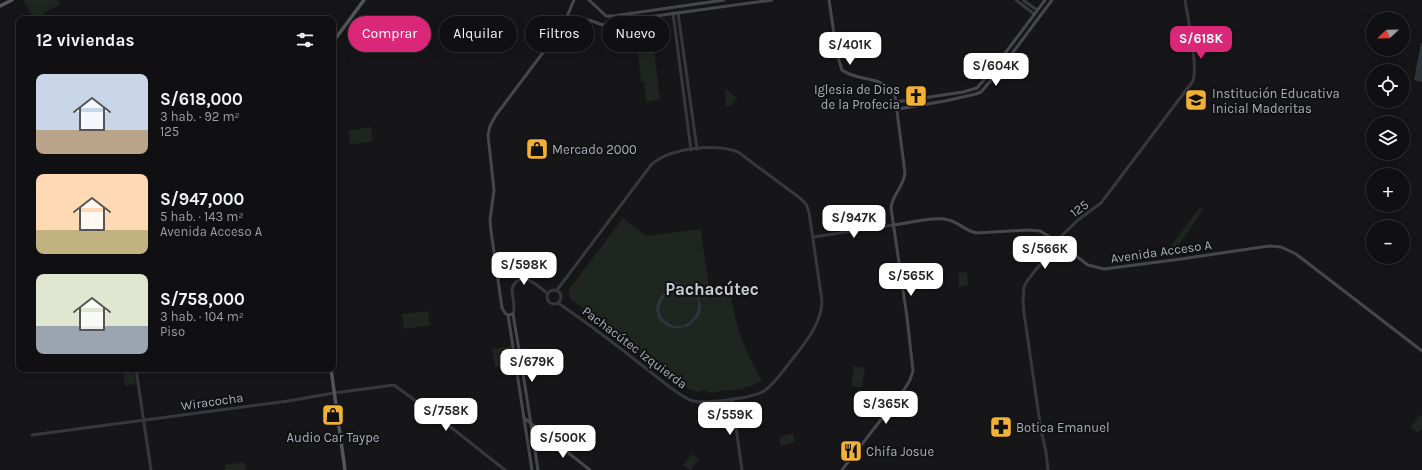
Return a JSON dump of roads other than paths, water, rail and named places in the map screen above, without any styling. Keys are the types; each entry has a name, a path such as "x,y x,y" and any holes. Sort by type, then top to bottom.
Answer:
{"main road":[{"path":"0,6 12,0"},
{"path":"336,38 364,0"},
{"path":"568,16 574,0"},
{"path":"589,0 606,16 724,0"},
{"path":"594,22 603,25 612,22 772,0"},
{"path":"829,0 837,54 842,70 850,75 882,82 888,86 896,96 905,172 902,183 891,202 890,208 913,371 904,390 842,470"},
{"path":"896,102 963,92 977,88 994,68 1044,0"},
{"path":"898,109 944,101 981,92 999,71 1052,0"},
{"path":"532,470 508,315 504,313 502,308 491,231 490,220 494,190 488,142 489,131 496,115 543,52"},
{"name":"Avenida Acceso A","path":"893,226 932,220 945,220 954,222 974,233 1032,230 1040,231 1088,265 1104,269 1269,246 1285,248 1296,254 1422,351"},
{"path":"508,315 513,314 538,470"},
{"path":"331,372 345,470"},
{"path":"524,417 590,470"}],"street":[{"path":"1016,0 1034,14"},
{"path":"1023,0 1037,10"},
{"name":"125","path":"1048,470 1028,342 1023,295 1024,286 1056,241 1078,220 1101,204 1193,81 1195,75 1192,42 1185,0"},
{"path":"678,13 697,149"},
{"path":"673,14 691,150"},
{"name":"Pachacútec Izquierda","path":"557,290 651,165 660,158 671,153 717,147 738,152 806,204 809,212 822,301 821,313 814,329 773,383 764,391 754,396 698,402 686,398 589,324 558,303"},
{"name":"Avenida Acceso A","path":"813,237 893,226"},
{"path":"513,314 515,308 512,287 518,280 527,279 547,293"},
{"path":"551,290 557,290 561,295 561,299 558,303 554,304 549,302 547,299 547,293 551,290"},
{"path":"136,372 151,470"},
{"name":"Wiracocha","path":"32,435 93,428 394,385 505,470"},
{"path":"732,399 742,470"}],"place":[{"name":"Iglesia de Dios de la Profecia","path":"916,96"},
{"name":"Institución Educativa Inicial Maderitas","path":"1196,100"},
{"name":"Mercado 2000","path":"537,149"},
{"name":"Audio Car Taype","path":"333,415"},
{"name":"Botica Emanuel","path":"1001,427"},
{"name":"Chifa Josue","path":"851,451"}],"district":[{"name":"Pachacútec","path":"712,289"}]}
